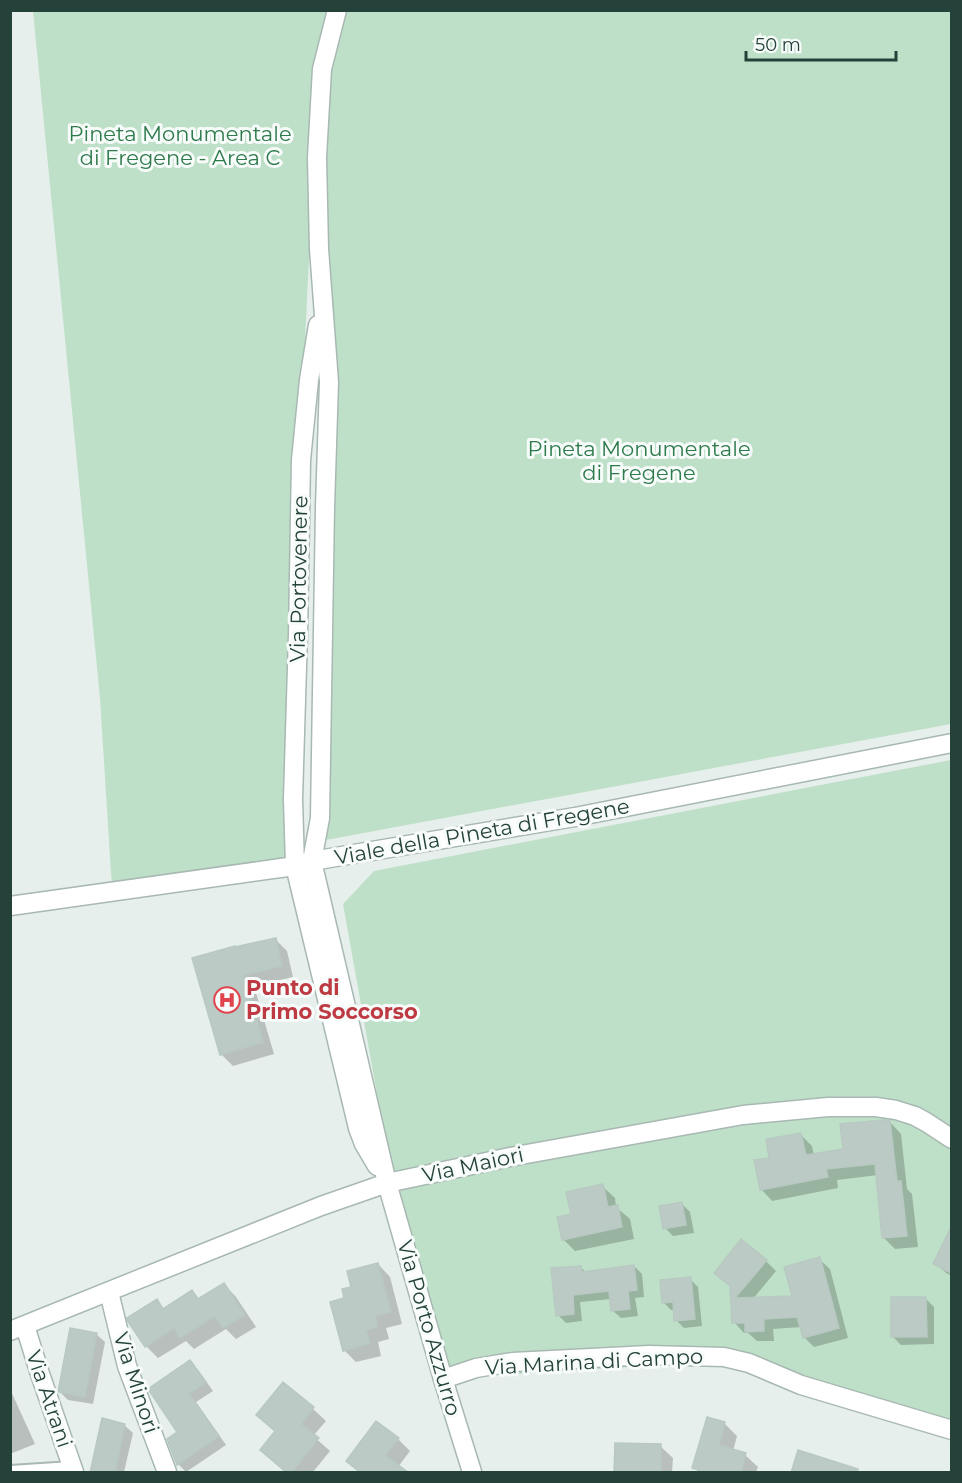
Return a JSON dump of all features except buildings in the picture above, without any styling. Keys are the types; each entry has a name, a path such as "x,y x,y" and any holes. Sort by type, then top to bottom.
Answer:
{"street":[{"name":"Via Portovenere","path":"303,863 320,818 329,382 319,249 317,157 322,69 337,10"},
{"name":"Via Portovenere","path":"303,863 293,799 301,460 309,380 323,294"},
{"name":"Viale della Pineta di Fregene","path":"10,906 303,863 575,817 951,743"},
{"name":"Via Porto Azzurro","path":"303,863 387,1183 442,1379 472,1473"},
{"name":"Via Maiori","path":"18,1329 321,1206 387,1183 544,1151 743,1115 851,1107 876,1107 915,1116 951,1139"},
{"name":"Via Minori","path":"109,1292 128,1366 167,1473"},
{"name":"Via Atrani","path":"18,1329 40,1374 73,1470"},
{"name":"Via Marina di Campo","path":"442,1379 476,1368 513,1362 649,1355 724,1357 749,1362 801,1384 951,1430"}],"lane":[{"path":"10,1471 73,1470"}],"green space":[{"name":"Pineta Monumentale di Fregene - Area C","path":"33,11 330,11 311,219 304,360 293,864 112,888 100,698"},
{"name":"Pineta Monumentale di Fregene","path":"341,11 951,11 951,724 326,840 328,819 324,190 329,70"},
{"path":"951,760 951,1131 886,1102 392,1178 343,904 374,871"},
{"path":"876,1107 951,1139 951,1426 740,1360 443,1379 387,1183 681,1132"}],"place":[{"name":"Punto di Primo Soccorso","path":"227,1000"}]}
